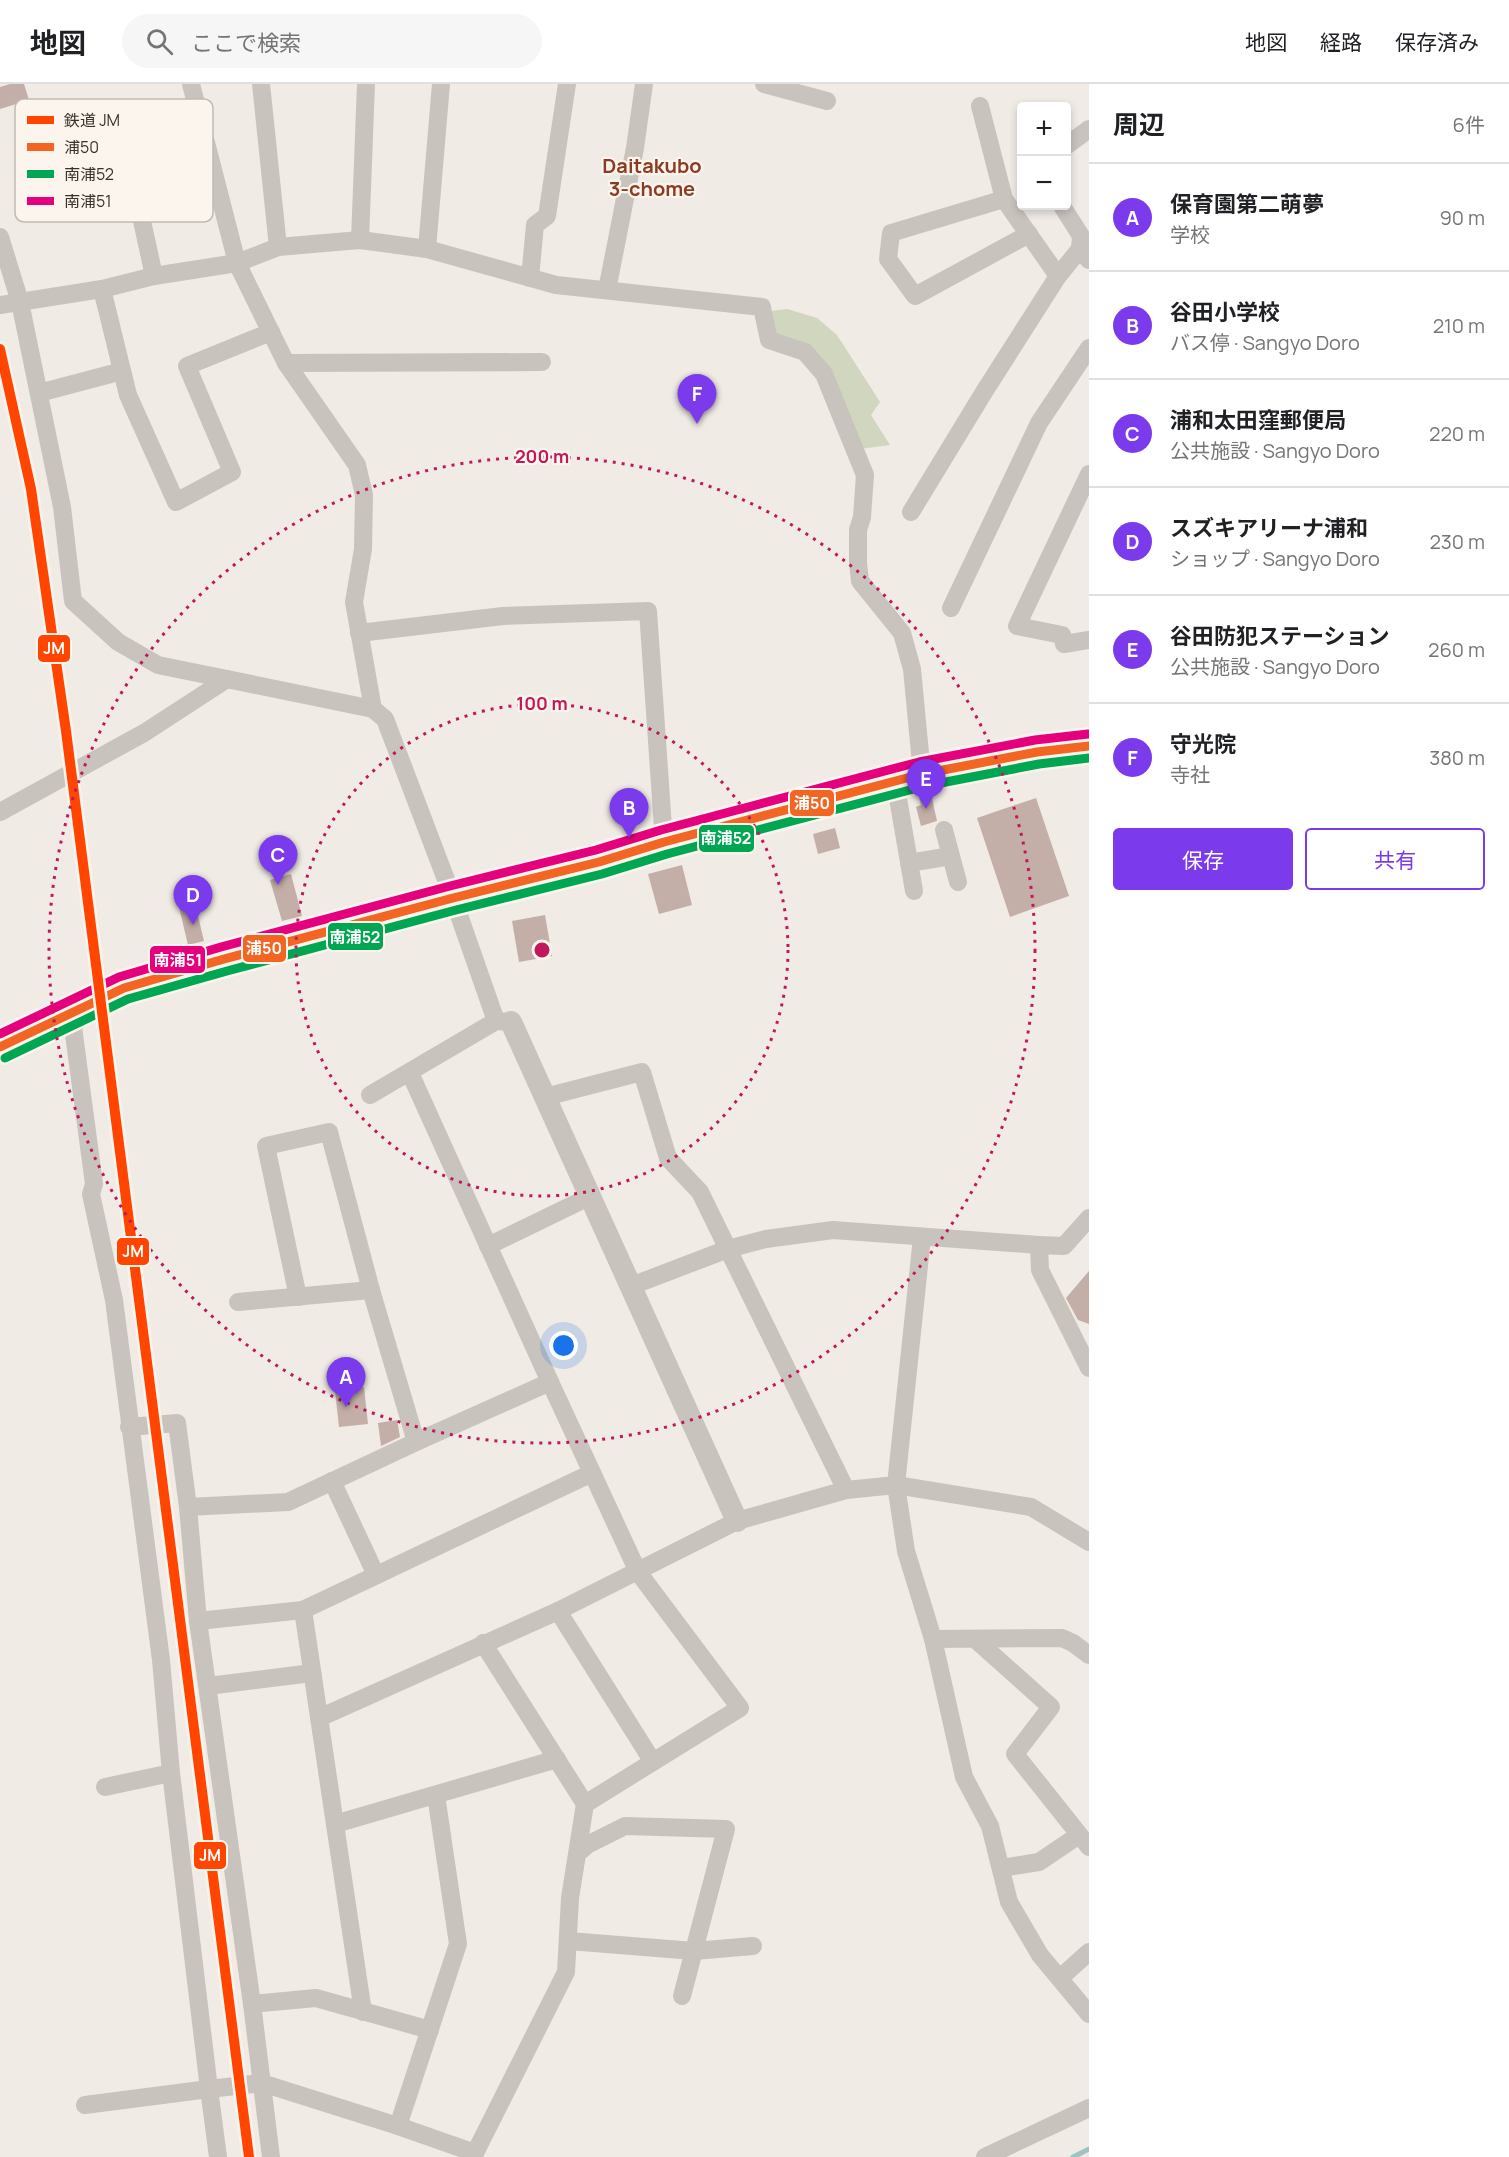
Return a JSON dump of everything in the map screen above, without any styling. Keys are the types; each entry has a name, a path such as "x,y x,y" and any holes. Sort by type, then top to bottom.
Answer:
{"main road":[{"path":"0,1047 118,991 224,959 922,774 1037,752 1089,746"}],"street":[{"path":"190,84 194,99"},
{"path":"261,84 278,247"},
{"path":"360,240 366,84"},
{"path":"427,249 441,84"},
{"path":"530,278 535,225 547,216 567,84"},
{"path":"607,290 635,148 644,84"},
{"path":"764,84 800,89 827,101"},
{"path":"980,106 1004,200 1058,276"},
{"path":"1071,142 1089,129"},
{"path":"213,172 237,263 286,363 357,465 364,495 363,549 354,602 373,709"},
{"path":"1004,200 891,233 888,259 915,296 1029,234"},
{"path":"911,512 1058,276 1085,255 1081,236 1065,210"},
{"path":"142,222 154,276"},
{"path":"0,237 20,302 62,507 73,601 118,642 158,665 373,709 385,719 453,898 504,1022 545,1097 737,1521"},
{"path":"0,305 102,289 154,276 237,263 278,247 360,240 427,249 556,285 762,307 770,340 806,352 824,374 865,475 862,516 858,530 860,580 902,633 912,669 922,774"},
{"path":"102,289 128,395 176,502 232,472 186,366 271,332"},
{"path":"951,608 1039,423 1089,348"},
{"path":"286,363 542,362"},
{"path":"39,393 122,371"},
{"path":"1089,474 1017,626 1062,636 1064,644 1089,640"},
{"path":"359,633 503,616 648,611 664,842"},
{"path":"0,812 144,733 228,679"},
{"path":"895,781 914,891"},
{"path":"944,830 958,882"},
{"path":"909,862 951,856"},
{"path":"77,1009 94,1184 91,1194 114,1300 134,1427 161,1660 171,1773 217,2088 218,2157"},
{"path":"370,1095 504,1022"},
{"path":"545,1097 642,1071 668,1158 700,1192 846,1490"},
{"path":"410,1073 549,1382 638,1572 740,1708 585,1804"},
{"path":"298,1297 266,1146 329,1132 370,1290 416,1442"},
{"path":"488,1246 589,1197"},
{"path":"631,1286 728,1249 766,1239 833,1230 1064,1246 1089,1218"},
{"path":"922,1237 896,1485 906,1551 933,1639 964,1777 990,1826 1009,1902 1040,1955 1089,2014"},
{"path":"1039,1245 1041,1270 1084,1343 1089,1368"},
{"path":"238,1302 370,1290"},
{"path":"188,1507 288,1502 549,1382"},
{"path":"134,1427 177,1423 188,1507 198,1621 252,2004 255,2084 271,2157"},
{"path":"198,1621 303,1610 592,1473"},
{"path":"332,1481 376,1575"},
{"path":"319,1718 558,1611 737,1521 846,1490 896,1485 1031,1507 1089,1542"},
{"path":"303,1610 363,2012"},
{"path":"558,1611 653,1762"},
{"path":"933,1639 1062,1638 1089,1655"},
{"path":"975,1639 1052,1707 1015,1754 1084,1841 1039,1862 1000,1868"},
{"path":"85,2105 255,2084 398,2126 474,2155 566,1972 570,1899 585,1804 483,1643"},
{"path":"208,1686 312,1673"},
{"path":"335,1824 556,1759"},
{"path":"105,1787 171,1773"},
{"path":"398,2126 458,1944 436,1795"},
{"path":"578,1853 588,1845 625,1826 726,1829 682,1996"},
{"path":"569,1941 694,1951 753,1946"},
{"path":"1060,1978 1089,1952"},
{"path":"252,2004 316,1998 430,2030"},
{"path":"985,2157 1089,2108"}],"green space":[{"path":"787,309 817,318 837,335 880,402 871,415 890,445 860,449 829,372 775,334 771,311"}],"building":[{"path":"24,84 29,99 15,99 15,104 0,109 0,87"},
{"path":"931,794 937,821 921,826 916,807 921,805 919,797"},
{"path":"1036,798 1069,896 1010,917 977,818"},
{"path":"835,828 840,848 818,854 813,834"},
{"path":"682,865 692,905 659,914 648,874"},
{"path":"291,874 302,916 282,921 270,880"},
{"path":"194,899 204,941 188,945 178,903"},
{"path":"545,915 552,956 519,962 512,921"},
{"path":"1089,1271 1089,1324 1078,1320 1066,1298"},
{"path":"364,1387 368,1424 339,1427 335,1391"},
{"path":"397,1420 400,1437 381,1446 378,1423"}],"waterway":[{"path":"1073,2157 1089,2149"}],"rail line":[{"name":"JM","path":"0,349 31,489 66,731 249,2157"}],"transit line":[{"name":"南浦51","path":"0,1034 119,977 221,947 596,850 661,830 919,762 1035,740 1088,734"},
{"name":"浦50","path":"0,1047 124,988 224,959 599,862 664,842 922,774 1037,752 1089,746"},
{"name":"南浦52","path":"5,1058 128,999 227,971 602,874 667,854 925,786 1039,764 1089,758"}],"place":[{"name":"守光院","path":"697,424"},
{"name":"谷田防犯ステーション","path":"926,809"},
{"name":"谷田小学校","path":"629,838"},
{"name":"浦和太田窪郵便局","path":"278,885"},
{"name":"スズキアリーナ浦和","path":"193,925"},
{"name":"保育園第二萌夢","path":"346,1407"}],"district":[{"name":"Daitakubo 3-chome","path":"652,176"}]}
